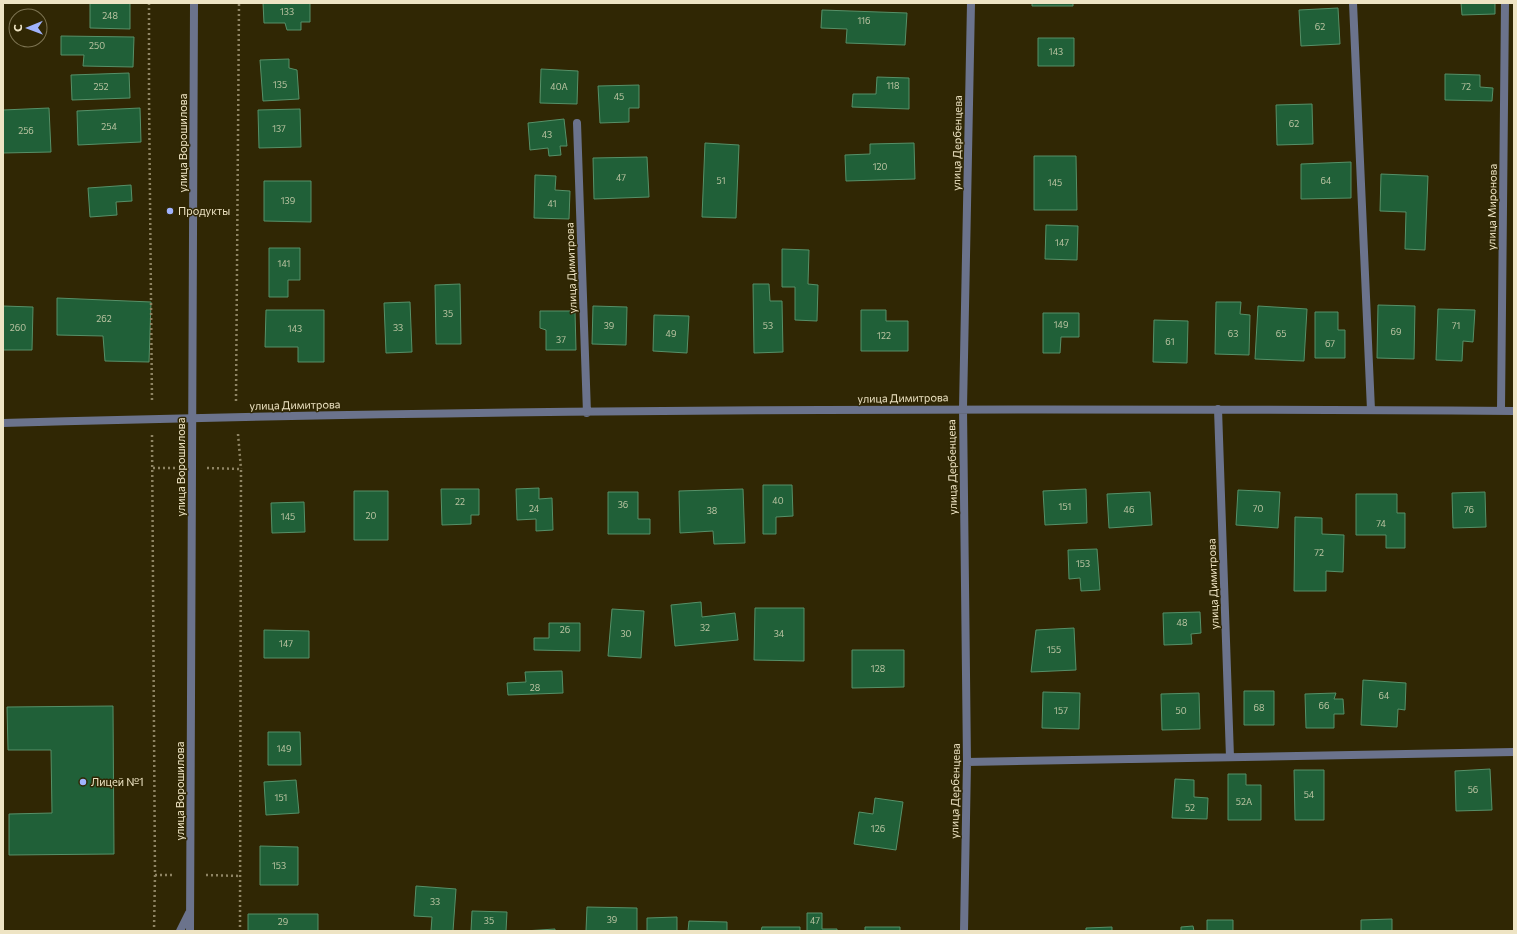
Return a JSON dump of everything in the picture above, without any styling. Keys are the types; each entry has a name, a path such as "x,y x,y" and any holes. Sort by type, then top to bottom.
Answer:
{"street":[{"name":"улица Ворошилова","path":"190,931 194,3"},
{"name":"улица Дербенцева","path":"964,931 967,762 963,408 971,3"},
{"path":"1352,3 1371,410"},
{"name":"улица Миронова","path":"1500,410 1505,3"},
{"name":"улица Димитрова","path":"577,122 587,413"},
{"name":"улица Димитрова","path":"3,423 192,417 963,408 1514,410"},
{"name":"улица Димитрова","path":"1218,410 1230,757"},
{"path":"967,762 1514,752"},
{"path":"180,931 190,910"}],"path":[{"path":"150,3 149,96 153,468 154,931"},
{"path":"239,3 236,417 241,469 240,931"},
{"path":"153,468 241,469"}],"building":[{"path":"90,3 130,3 130,29 90,28"},
{"path":"263,3 310,3 310,22 301,22 301,30 287,30 285,23 264,23"},
{"path":"1032,3 1073,3 1073,6 1032,6"},
{"path":"1461,3 1495,3 1495,14 1462,15"},
{"path":"1338,8 1340,44 1301,46 1299,10"},
{"path":"822,10 907,13 905,45 846,43 847,29 821,28"},
{"path":"61,36 134,37 133,67 83,66 84,55 61,55"},
{"path":"1038,38 1074,38 1074,66 1038,66"},
{"path":"289,59 289,68 297,70 299,99 263,101 260,60"},
{"path":"541,69 578,71 577,104 540,103"},
{"path":"129,73 130,98 72,100 71,75"},
{"path":"1445,74 1480,75 1480,87 1493,88 1492,101 1445,100"},
{"path":"877,77 909,78 909,109 852,107 853,94 876,94"},
{"path":"639,85 639,108 629,108 629,122 600,123 598,86"},
{"path":"1312,104 1313,144 1277,145 1276,105"},
{"path":"49,108 51,152 3,153 3,110"},
{"path":"140,108 141,142 78,145 77,111"},
{"path":"300,109 301,147 259,148 258,110"},
{"path":"564,119 567,146 560,146 561,155 549,156 548,148 530,150 528,123"},
{"path":"705,143 739,145 736,218 702,217"},
{"path":"914,143 915,179 846,181 845,155 870,154 870,144"},
{"path":"1034,156 1076,156 1077,210 1034,210"},
{"path":"647,157 649,197 594,199 593,158"},
{"path":"1351,162 1351,198 1301,199 1301,164"},
{"path":"1381,174 1428,176 1425,250 1405,249 1406,212 1380,211"},
{"path":"535,175 556,176 555,190 570,191 569,219 534,218"},
{"path":"264,181 311,181 311,222 264,221"},
{"path":"131,185 132,201 116,202 117,215 90,217 88,188"},
{"path":"1046,225 1078,226 1077,260 1045,259"},
{"path":"269,248 300,248 300,280 288,280 288,297 269,297"},
{"path":"782,249 809,250 808,284 818,285 817,321 795,320 795,287 782,287"},
{"path":"460,284 461,344 436,344 435,285"},
{"path":"753,284 769,284 770,301 782,301 783,352 754,353"},
{"path":"57,298 151,302 149,362 105,361 103,336 57,335"},
{"path":"410,302 412,352 386,353 384,303"},
{"path":"1216,302 1241,302 1240,314 1250,315 1249,355 1215,354"},
{"path":"1378,305 1415,306 1414,359 1377,358"},
{"path":"3,306 33,307 32,350 3,350"},
{"path":"593,306 627,307 626,345 592,344"},
{"path":"1258,306 1307,309 1304,361 1255,359"},
{"path":"1438,309 1475,310 1473,342 1463,341 1462,361 1436,360"},
{"path":"266,310 324,310 324,362 298,362 298,347 265,347"},
{"path":"861,310 886,310 886,321 908,321 908,351 861,351"},
{"path":"540,311 575,311 576,350 546,350 546,330 540,328"},
{"path":"1315,312 1338,312 1338,330 1345,330 1345,358 1315,358"},
{"path":"1043,313 1079,313 1079,337 1061,337 1060,353 1043,353"},
{"path":"654,315 689,316 687,353 653,351"},
{"path":"1154,320 1188,321 1187,363 1153,362"},
{"path":"763,485 792,485 793,516 776,517 776,534 763,534"},
{"path":"539,488 539,499 552,498 553,530 536,531 536,519 517,520 516,489"},
{"path":"441,489 479,489 479,515 471,515 471,524 442,525"},
{"path":"743,489 745,543 714,544 713,531 680,533 679,491"},
{"path":"1086,489 1087,523 1045,525 1043,491"},
{"path":"1238,490 1280,492 1278,528 1236,525"},
{"path":"354,491 388,491 388,540 354,540"},
{"path":"608,492 638,492 638,519 650,519 650,534 608,534"},
{"path":"1150,492 1152,525 1109,528 1107,494"},
{"path":"1485,492 1486,527 1453,528 1452,493"},
{"path":"1356,494 1397,494 1397,513 1405,513 1405,548 1386,548 1386,535 1356,535"},
{"path":"304,502 305,532 272,533 271,503"},
{"path":"1295,517 1322,518 1322,534 1344,535 1343,572 1326,571 1326,591 1294,591"},
{"path":"1097,549 1100,590 1081,591 1080,578 1069,579 1068,550"},
{"path":"701,602 702,617 735,613 738,640 675,646 671,605"},
{"path":"755,608 804,608 804,661 754,660"},
{"path":"612,609 644,611 641,658 608,656"},
{"path":"1200,612 1201,633 1191,634 1192,644 1164,645 1163,613"},
{"path":"549,623 580,623 580,651 534,650 534,638 549,638"},
{"path":"1074,628 1076,670 1031,672 1036,630"},
{"path":"264,630 309,631 309,658 264,658"},
{"path":"852,650 904,650 904,687 852,688"},
{"path":"562,671 563,693 508,695 507,683 526,682 525,672"},
{"path":"1363,680 1406,683 1405,710 1398,709 1397,727 1361,725"},
{"path":"1244,691 1274,691 1274,725 1244,725"},
{"path":"1043,692 1080,693 1079,729 1042,728"},
{"path":"1199,693 1200,729 1162,730 1161,694"},
{"path":"1336,693 1334,699 1343,699 1344,714 1334,714 1334,728 1306,728 1305,694"},
{"name":"Лицей №1","path":"113,706 114,854 9,855 9,814 52,813 51,750 8,750 7,707"},
{"path":"268,732 300,732 301,765 268,765"},
{"path":"1490,769 1492,810 1456,811 1455,771"},
{"path":"1294,770 1324,770 1324,820 1295,820"},
{"path":"1228,774 1246,774 1246,785 1261,785 1261,820 1228,820"},
{"path":"1175,779 1194,780 1194,797 1208,798 1207,819 1172,818"},
{"path":"296,780 299,813 266,815 264,782"},
{"path":"875,798 903,802 896,850 854,844 859,812 873,814"},
{"path":"260,846 298,847 298,885 260,885"},
{"path":"416,886 456,889 453,931 431,931 432,917 414,916"},
{"path":"587,907 637,908 637,931 586,931"},
{"path":"472,911 507,912 506,931 471,931"},
{"path":"807,913 822,913 822,929 837,929 837,931 807,931"},
{"path":"248,914 318,914 318,931 248,931"},
{"path":"677,917 677,931 647,931 647,918"},
{"path":"1392,919 1392,931 1361,931 1361,920"},
{"path":"1207,920 1233,920 1233,931 1207,931"},
{"path":"689,921 727,922 727,931 688,931"},
{"path":"1193,926 1194,931 1181,931 1181,927"},
{"path":"762,927 800,927 800,931 761,931"},
{"path":"865,927 900,927 900,931 865,931"},
{"path":"1112,927 1112,931 1086,931 1086,928"},
{"path":"555,929 555,931 524,931"}],"place":[{"name":"Продукты","path":"170,211"},
{"name":"Лицей №1","path":"83,782"}]}
